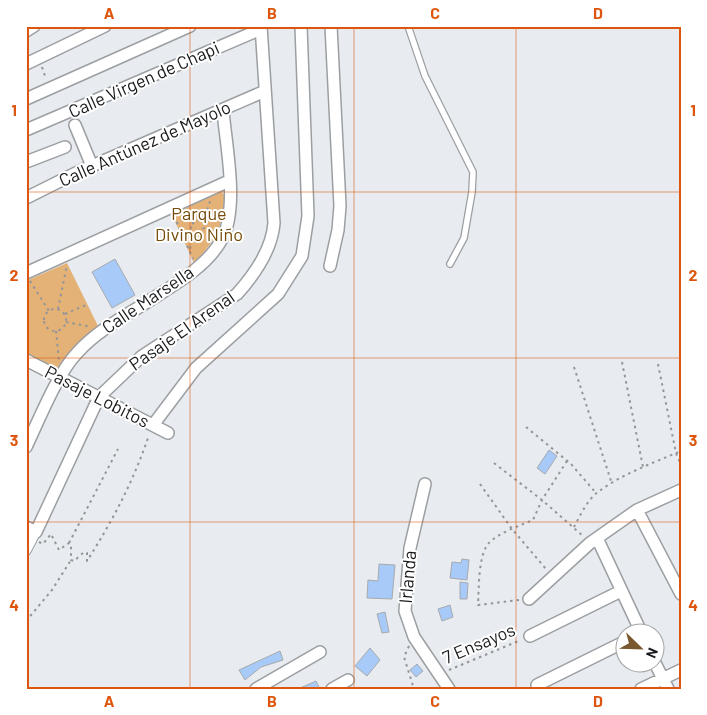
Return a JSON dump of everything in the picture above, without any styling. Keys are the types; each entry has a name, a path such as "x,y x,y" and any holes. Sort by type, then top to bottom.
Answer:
{"street":[{"path":"26,31 34,26"},
{"path":"26,64 106,26"},
{"path":"26,99 190,26"},
{"path":"153,425 196,368 278,294 302,256 308,216 301,26"},
{"path":"330,266 340,206 331,26"},
{"name":"Pasaje El Arenal","path":"31,529 99,397 142,356 237,294 250,280 271,243 274,223 261,28"},
{"name":"Calle Virgen de Chapi","path":"26,130 261,28"},
{"name":"Calle Antúnez de Mayolo","path":"26,198 92,166 223,111 265,91"},
{"name":"Calle Marsella","path":"27,445 61,377 76,354 97,334 177,282 205,260 222,240 227,225 229,181 223,111"},
{"path":"75,124 92,166"},
{"name":"Calle Virgen de Chapi","path":"26,162 65,147"},
{"path":"28,277 69,254 229,181"},
{"name":"Pasaje Lobitos","path":"26,360 168,433"},
{"name":"Irlanda","path":"425,484 410,548 405,611 414,637 449,689"},
{"path":"529,599 593,540 637,510 681,490"},
{"path":"637,510 681,594"},
{"path":"26,551 31,529"},
{"path":"593,540 636,622"},
{"path":"530,636 621,591"},
{"path":"537,685 614,647"},
{"path":"257,689 320,652"},
{"path":"642,689 665,683 681,670"},
{"path":"332,689 348,680"}],"lane":[{"path":"408,26 425,76 472,172 472,192 464,238 450,264"}],"path":[{"path":"38,58 50,88"},
{"path":"194,235 190,225 204,216 212,198"},
{"path":"173,215 194,261"},
{"path":"204,216 207,226"},
{"path":"207,226 212,228"},
{"path":"189,250 194,235 207,226"},
{"path":"58,309 69,254"},
{"path":"28,277 49,310"},
{"path":"65,314 86,305"},
{"path":"58,309 65,314 66,322 63,328 56,331 50,329 45,324 45,316 49,310 58,309"},
{"path":"66,322 96,328"},
{"path":"56,331 61,377"},
{"path":"622,362 643,467"},
{"path":"658,364 676,453 681,465"},
{"path":"574,367 612,484"},
{"path":"71,560 74,561 84,552 87,552 88,561 138,470 153,425"},
{"path":"526,427 567,461 596,493"},
{"path":"43,544 51,534 58,550 69,543 118,449"},
{"path":"574,527 584,508 596,493 643,467 681,451"},
{"path":"529,599 478,605 481,564 488,544 512,529 532,520 542,500 567,461"},
{"path":"494,464 593,540"},
{"path":"480,484 539,563 554,575"},
{"path":"26,621 52,590 71,560 69,543"},
{"name":"7 Ensayos","path":"438,675 530,636"},
{"path":"414,637 404,656 414,689"}],"green space":[{"name":"Parque Divino Niño","path":"221,191 224,195 224,206 220,225 213,240 194,263 172,215"},
{"path":"67,263 99,328 61,371 26,353 26,281"}],"building":[{"path":"115,259 135,295 112,308 92,272"},
{"path":"549,450 557,456 545,474 537,468"},
{"path":"462,559 469,560 467,580 450,578 452,562 461,563"},
{"path":"379,564 395,565 392,599 367,598 368,580 378,581"},
{"path":"460,582 468,583 467,599 460,599"},
{"path":"450,605 453,617 442,621 438,609"},
{"path":"385,612 389,632 382,633 377,614"},
{"path":"370,648 380,660 367,676 355,666"},
{"path":"280,651 283,660 261,667 245,680 239,670"},
{"path":"417,664 423,671 416,677 410,670"},
{"path":"316,681 320,689 298,689"}]}
